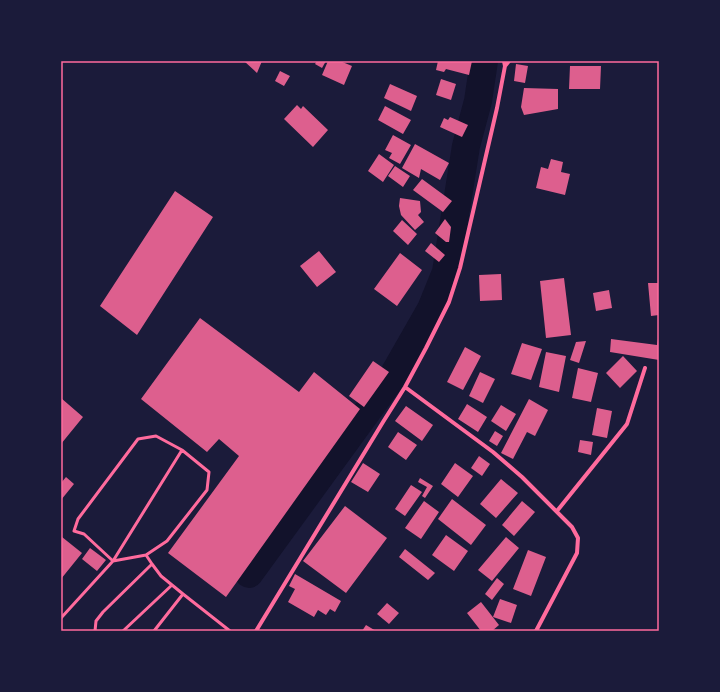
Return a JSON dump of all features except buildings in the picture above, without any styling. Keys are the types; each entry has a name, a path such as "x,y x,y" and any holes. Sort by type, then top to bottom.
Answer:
{"street":[{"path":"256,631 405,387 449,302 460,268 497,108 504,63 509,61"},
{"path":"556,511 627,424 645,368"},
{"path":"405,387 493,452 522,477 572,527 578,538 577,553 536,631"}],"lane":[{"path":"156,436 182,450 209,472 207,490 167,542 146,555 113,561 84,534 74,531 78,519 138,439 156,436"},
{"path":"61,618 113,561 182,450"},
{"path":"146,555 160,576 230,631"},
{"path":"95,631 96,621 103,612 152,564"},
{"path":"123,631 172,585"},
{"path":"154,631 183,594"}],"waterway":[{"path":"249,574 391,379 431,309 446,272 466,146 478,101 484,61"}]}
